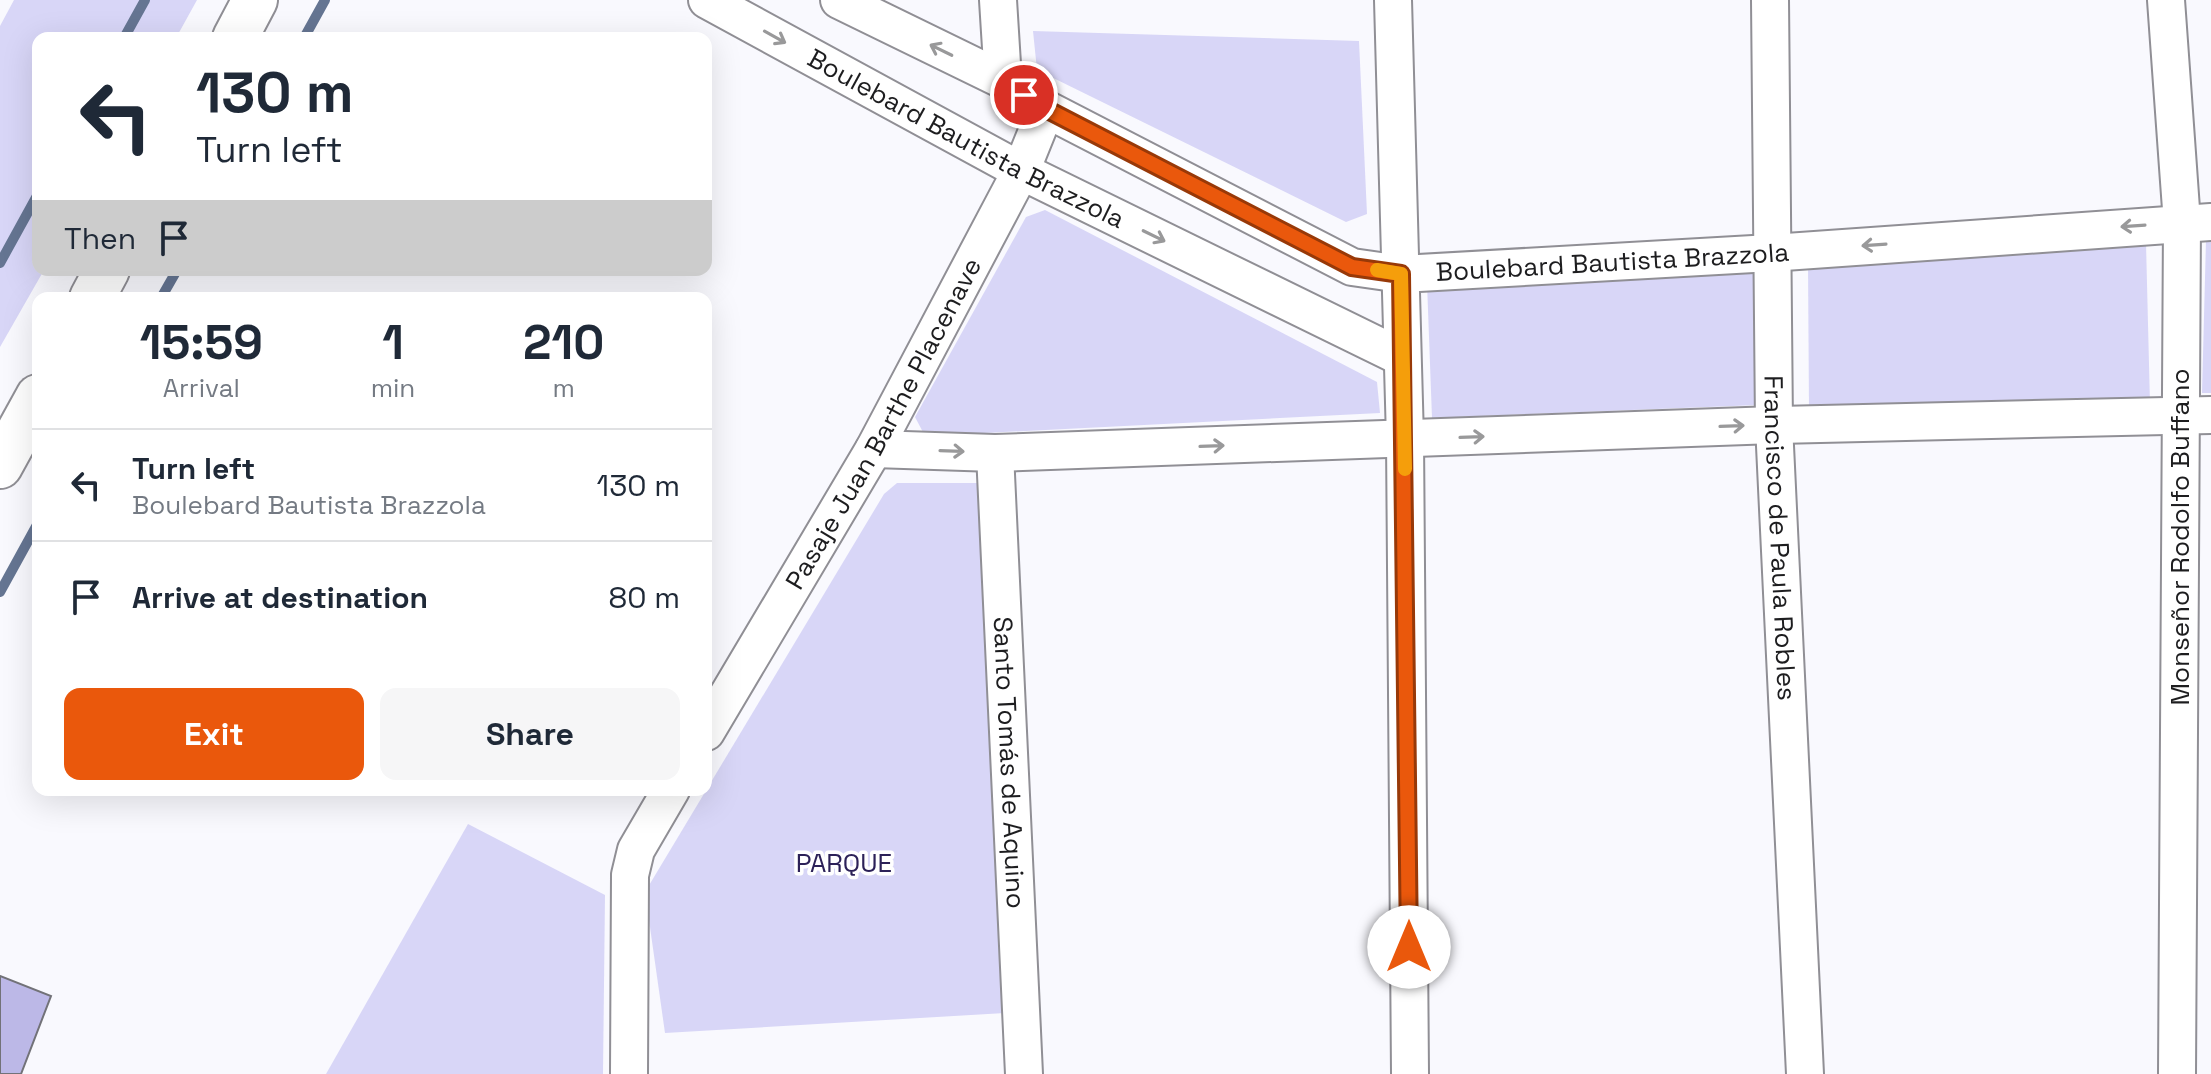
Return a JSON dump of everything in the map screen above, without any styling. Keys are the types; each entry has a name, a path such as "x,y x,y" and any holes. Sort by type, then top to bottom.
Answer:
{"main road":[{"path":"238,32 255,0"},
{"path":"0,466 32,408"}],"street":[{"name":"Boulebard Bautista Brazzola","path":"707,0 1021,171 1401,357"},
{"name":"Boulebard Bautista Brazzola","path":"839,0 1003,80 1046,109 1352,267 1401,274 1771,253 2196,222"},
{"path":"998,0 1003,80"},
{"path":"1393,0 1405,439 1410,1074"},
{"name":"Francisco de Paula Robles","path":"1770,0 1774,425 1805,1074"},
{"name":"Monseñor Rodolfo Buffano","path":"2166,0 2196,222 2196,415 2177,1074"},
{"name":"Pasaje Juan Barthe Placenave","path":"712,722 874,449 1021,171 1046,109"},
{"path":"874,449 995,453 1774,425 2196,415"},
{"name":"Santo Tomás de Aquino","path":"995,453 1024,1074"},
{"path":"629,1074 630,875 636,850 668,796"}],"green space":[{"path":"14,0 197,0 179,32 32,32 32,276 41,276 0,347 0,26"},
{"path":"1033,31 1359,41 1367,214 1346,222 1037,70"},
{"path":"1045,210 1377,382 1380,413 925,436 915,417 1026,217"},
{"path":"2206,240 2211,240 2211,393 2202,393"},
{"path":"2146,243 2150,404 1809,410 1808,265"},
{"path":"1758,259 1758,405 1432,418 1427,283"},
{"name":"PARQUE","path":"897,483 982,483 1005,1013 665,1033 645,892 703,796 712,796 712,780 884,494"},
{"path":"468,824 605,895 603,1074 326,1074"}],"building":[{"path":"0,976 51,996 21,1074 0,1074"}],"waterway":[{"path":"127,32 145,0"},
{"path":"307,32 325,0"},
{"path":"0,263 32,205"},
{"path":"164,292 174,276"},
{"path":"0,592 32,534"}],"slow traffic":[{"path":"1377,270 1401,274 1405,469"}],"route":[{"path":"1024,95 1352,267 1401,274 1409,947"}]}
